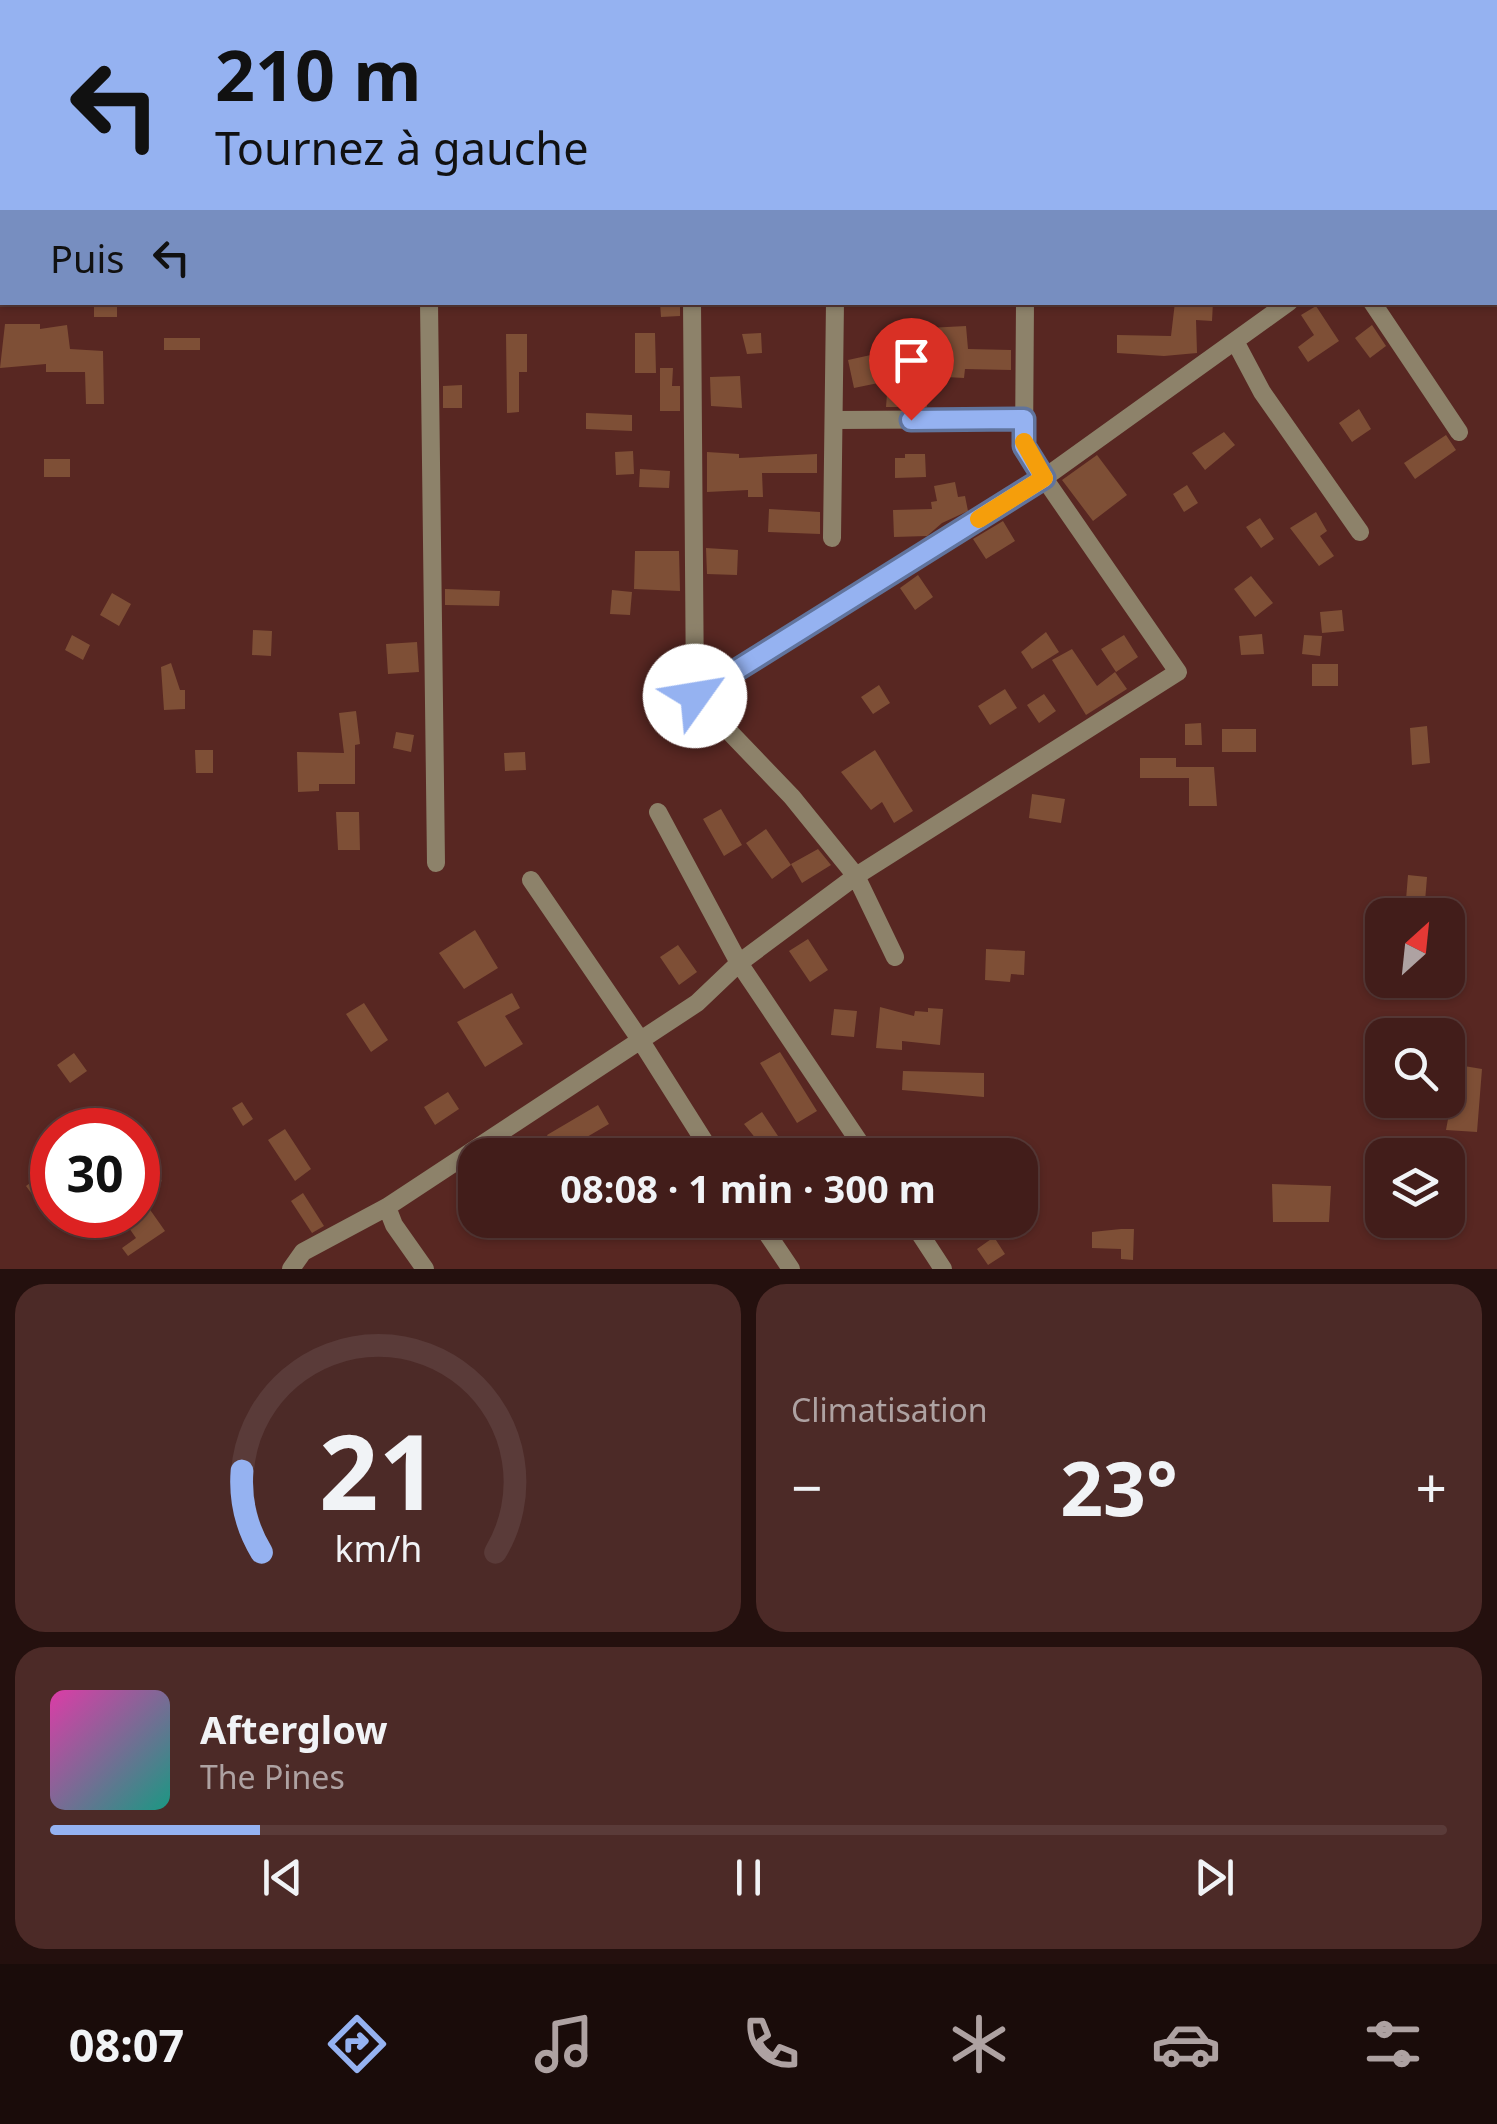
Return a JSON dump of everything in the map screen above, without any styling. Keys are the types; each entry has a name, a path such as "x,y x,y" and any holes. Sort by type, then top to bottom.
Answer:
{"street":[{"path":"429,305 436,863"},
{"path":"692,305 695,696 792,797 856,876 895,957"},
{"path":"832,538 836,305"},
{"path":"291,1269 303,1252 387,1206 698,1003 739,962 856,876 1178,672 1024,446 1024,305"},
{"path":"695,696 1044,478 1285,305"},
{"path":"1374,305 1459,432"},
{"path":"1236,343 1262,392 1360,532"},
{"path":"836,420 1024,419"},
{"path":"658,812 739,962 857,1138"},
{"path":"531,880 640,1038 702,1138"},
{"path":"387,1206 394,1225 425,1269"},
{"path":"770,1238 791,1269"},
{"path":"923,1238 943,1269"}],"building":[{"path":"94,305 117,305 117,317 94,317"},
{"path":"660,305 680,305 680,316 661,317"},
{"path":"1175,305 1213,305 1212,321 1196,320 1197,353 1117,353 1117,335 1171,336"},
{"path":"1316,306 1339,341 1308,362 1298,347 1314,335 1301,315"},
{"path":"5,324 40,324 40,329 67,325 70,349 103,351 104,404 86,404 85,372 46,372 46,364 0,368"},
{"path":"1372,325 1386,346 1370,358 1355,338"},
{"path":"966,326 968,349 1011,350 1011,370 965,369 964,378 928,376 927,407 886,407 888,381 854,388 848,360 889,351 930,351 928,328"},
{"path":"635,333 655,333 656,373 635,373"},
{"path":"761,333 762,353 747,354 742,334"},
{"path":"506,334 527,334 527,372 519,372 519,412 507,413"},
{"path":"164,338 200,338 200,350 164,350"},
{"path":"660,368 673,368 672,386 680,386 680,411 660,411"},
{"path":"740,376 742,408 711,406 710,377"},
{"path":"462,385 462,408 443,408 443,386"},
{"path":"1359,409 1371,429 1352,442 1339,423"},
{"path":"586,413 632,415 632,431 586,429"},
{"path":"1224,432 1235,445 1205,470 1192,453"},
{"path":"1446,435 1456,450 1415,479 1404,463"},
{"path":"633,451 634,474 616,475 615,452"},
{"path":"707,452 739,454 739,458 817,454 817,473 762,473 763,497 748,497 748,490 707,492"},
{"path":"905,454 925,454 926,477 895,478 895,458 905,458"},
{"path":"1097,455 1127,495 1093,521 1062,480"},
{"path":"44,459 70,459 70,477 44,477"},
{"path":"640,469 670,471 669,488 639,487"},
{"path":"955,482 958,497 965,496 968,511 942,523 927,536 894,537 893,510 932,509 931,502 937,501 934,486"},
{"path":"1187,485 1198,503 1184,512 1173,494"},
{"path":"769,509 820,512 820,534 768,532"},
{"path":"1316,512 1327,531 1320,536 1334,556 1319,566 1290,528"},
{"path":"1260,518 1274,539 1261,548 1246,527"},
{"path":"1003,521 1015,541 986,559 973,539"},
{"path":"706,548 738,550 737,575 707,574"},
{"path":"635,551 679,551 680,591 634,589"},
{"path":"918,575 933,597 915,610 900,588"},
{"path":"1251,576 1273,603 1255,617 1234,589"},
{"path":"445,589 500,591 499,606 445,605"},
{"path":"612,590 632,592 630,615 610,614"},
{"path":"112,593 131,604 119,626 100,615"},
{"path":"1342,610 1344,631 1322,633 1320,612"},
{"path":"253,630 272,631 271,656 252,655"},
{"path":"1046,632 1059,652 1032,669 1021,652"},
{"path":"1262,634 1264,654 1241,655 1239,636"},
{"path":"72,635 90,645 83,660 65,650"},
{"path":"1124,635 1138,657 1116,672 1101,649"},
{"path":"1304,635 1322,636 1320,656 1302,654"},
{"path":"417,642 419,672 388,674 386,644"},
{"path":"1072,649 1097,686 1115,672 1127,689 1086,715 1052,660"},
{"path":"171,663 180,690 185,690 185,709 164,710 161,667"},
{"path":"1312,664 1338,664 1338,686 1312,686"},
{"path":"879,685 890,703 873,714 861,697"},
{"path":"1005,689 1017,708 990,725 978,706"},
{"path":"1044,694 1056,711 1039,723 1027,705"},
{"path":"356,711 360,744 355,745 355,784 319,784 319,791 298,792 297,752 344,753 339,713"},
{"path":"1201,723 1202,745 1185,745 1185,724"},
{"path":"1427,726 1430,763 1412,765 1410,728"},
{"path":"1222,729 1256,729 1256,752 1222,752"},
{"path":"396,732 414,735 411,752 393,748"},
{"path":"195,750 213,750 213,773 196,773"},
{"path":"875,750 913,811 894,823 882,802 871,810 841,772"},
{"path":"525,752 526,770 505,771 504,753"},
{"path":"1140,758 1176,758 1176,767 1214,767 1217,806 1189,806 1189,778 1140,778"},
{"path":"1032,794 1065,799 1061,823 1029,818"},
{"path":"721,809 742,845 724,856 703,819"},
{"path":"336,812 359,812 360,850 338,850"},
{"path":"766,829 791,865 772,879 746,843"},
{"path":"818,849 831,865 802,883 791,864"},
{"path":"1408,875 1427,877 1425,898 1406,898"},
{"path":"475,930 498,968 464,989 439,953"},
{"path":"808,939 828,970 810,982 789,951"},
{"path":"678,945 697,972 679,985 660,957"},
{"path":"986,949 1025,951 1024,975 1011,974 1010,982 985,980"},
{"path":"512,993 520,1008 505,1016 523,1044 485,1067 457,1022"},
{"path":"364,1003 388,1040 371,1052 346,1014"},
{"path":"880,1007 914,1016 915,1011 943,1009 940,1045 902,1041 902,1050 876,1048"},
{"path":"834,1009 857,1011 854,1037 831,1035"},
{"path":"780,1052 817,1111 797,1123 760,1063"},
{"path":"74,1053 87,1071 70,1083 57,1065"},
{"path":"1465,1066 1482,1069 1477,1132 1446,1130 1448,1118 1465,1118"},
{"path":"903,1071 984,1073 984,1097 902,1090"},
{"path":"448,1092 459,1109 435,1125 424,1107"},
{"path":"242,1102 253,1119 243,1126 232,1108"},
{"path":"598,1105 609,1124 585,1138 547,1135"},
{"path":"762,1112 779,1138 755,1138 744,1124"},
{"path":"285,1129 311,1169 295,1181 268,1140"},
{"path":"1272,1184 1331,1186 1329,1222 1273,1222"},
{"path":"303,1193 324,1226 312,1233 291,1201"},
{"path":"1134,1229 1133,1260 1121,1259 1121,1249 1092,1248 1092,1232"},
{"path":"136,1238 155,1238 128,1256 122,1248"},
{"path":"995,1238 1005,1254 988,1265 977,1249"}],"slow traffic":[{"path":"979,519 1044,478 1024,442"}],"route":[{"path":"695,696 1044,478 1024,446 1024,419 911,420"}]}
